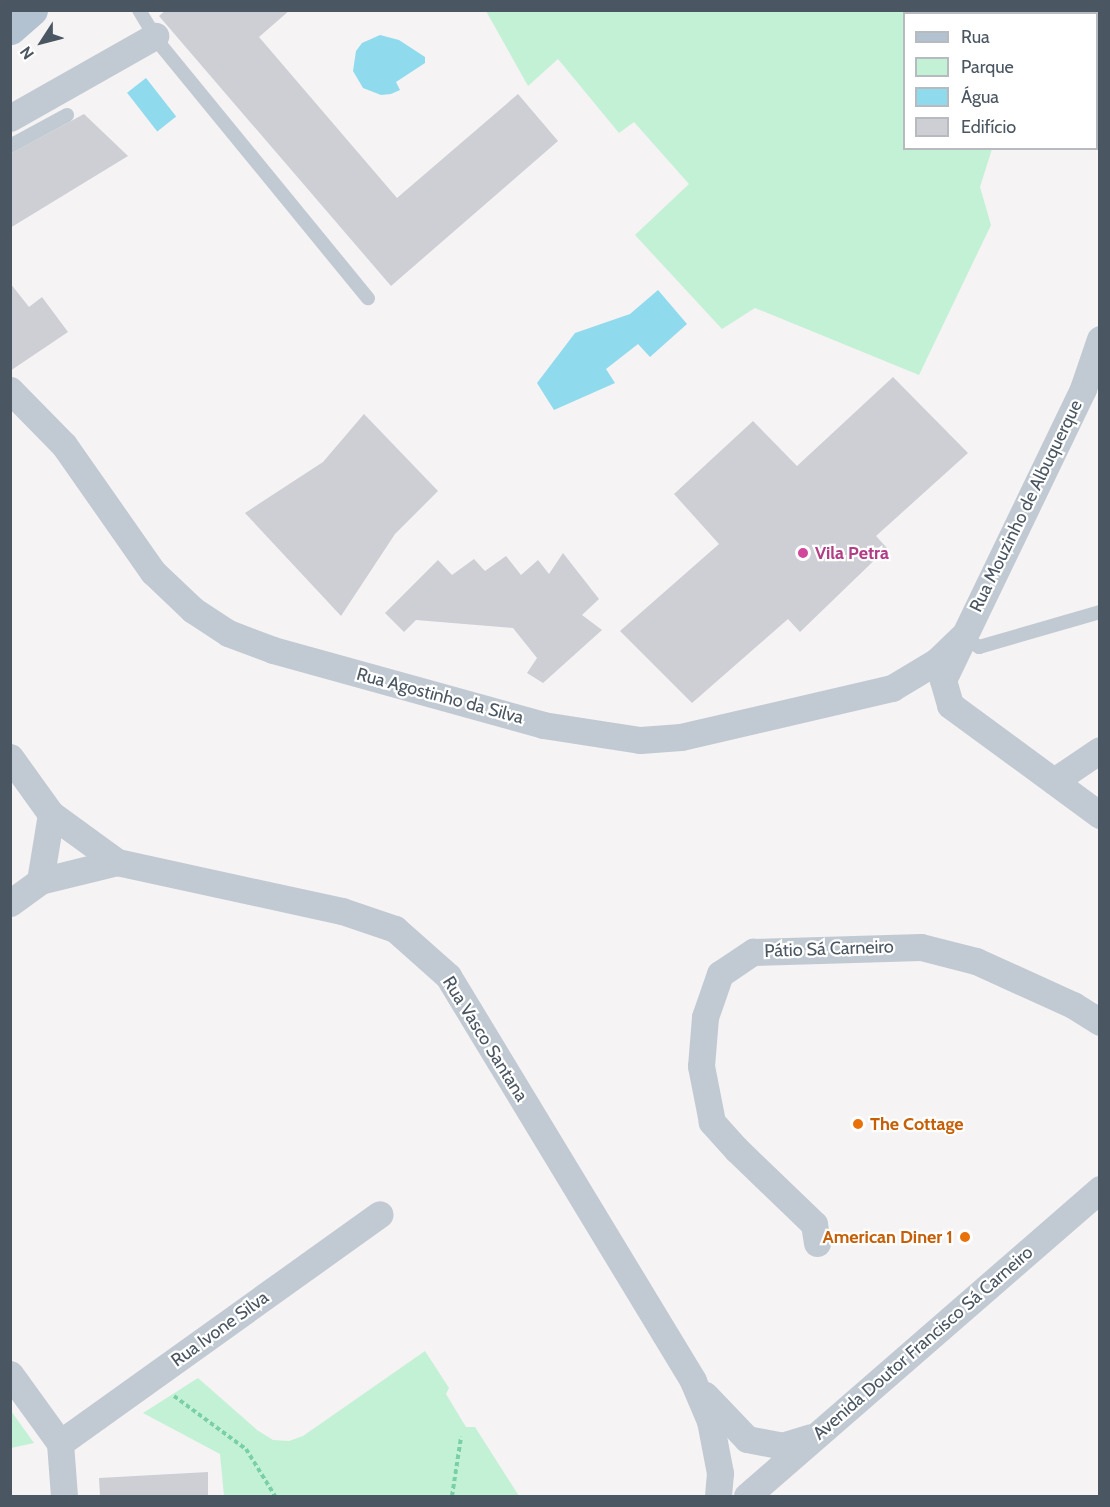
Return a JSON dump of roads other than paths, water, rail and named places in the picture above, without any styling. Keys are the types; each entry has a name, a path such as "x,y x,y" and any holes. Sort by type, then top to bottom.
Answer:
{"main road":[{"path":"10,28 31,10"}],"street":[{"path":"10,118 155,36"},
{"name":"Rua Mouzinho de Albuquerque","path":"1100,339 1083,389 943,680 950,705 1100,815"},
{"name":"Rua Agostinho da Silva","path":"10,390 63,445 153,572 194,610 228,633 273,650 543,725 639,740 681,737 892,688 937,662 962,637"},
{"path":"1054,781 1100,750"},
{"name":"Rua Vasco Santana","path":"10,757 51,814 117,862 342,911 395,929 448,976 693,1381 710,1421 720,1473 718,1497"},
{"path":"40,881 51,814"},
{"path":"10,903 40,881 117,862"},
{"name":"Pátio Sá Carneiro","path":"817,1243 814,1224 737,1150 712,1122 701,1066 705,1017 720,974 753,951 921,947 976,962 1073,1005 1100,1022"},
{"name":"Avenida Doutor Francisco Sá Carneiro","path":"747,1497 1100,1190"},
{"name":"Rua Ivone Silva","path":"60,1443 380,1214"},
{"path":"10,1374 60,1443 64,1497"},
{"name":"Rua Vasco Santana","path":"693,1381 724,1418 747,1439 782,1446 818,1434"}],"lane":[{"path":"139,10 155,36 368,298"},
{"path":"10,146 67,115"},
{"path":"962,637 979,647 1100,612"}],"water":[{"path":"380,35 399,40 425,57 425,63 396,82 400,90 391,94 381,95 363,88 353,71 356,51 362,43"},
{"path":"146,78 176,117 157,131 127,93"},
{"path":"658,290 687,324 650,357 638,344 606,369 615,383 554,410 537,383 575,333 630,314"}],"place":[{"name":"Vila Petra","path":"803,553"},
{"name":"The Cottage","path":"858,1124"},
{"name":"American Diner 1","path":"965,1237"}]}
